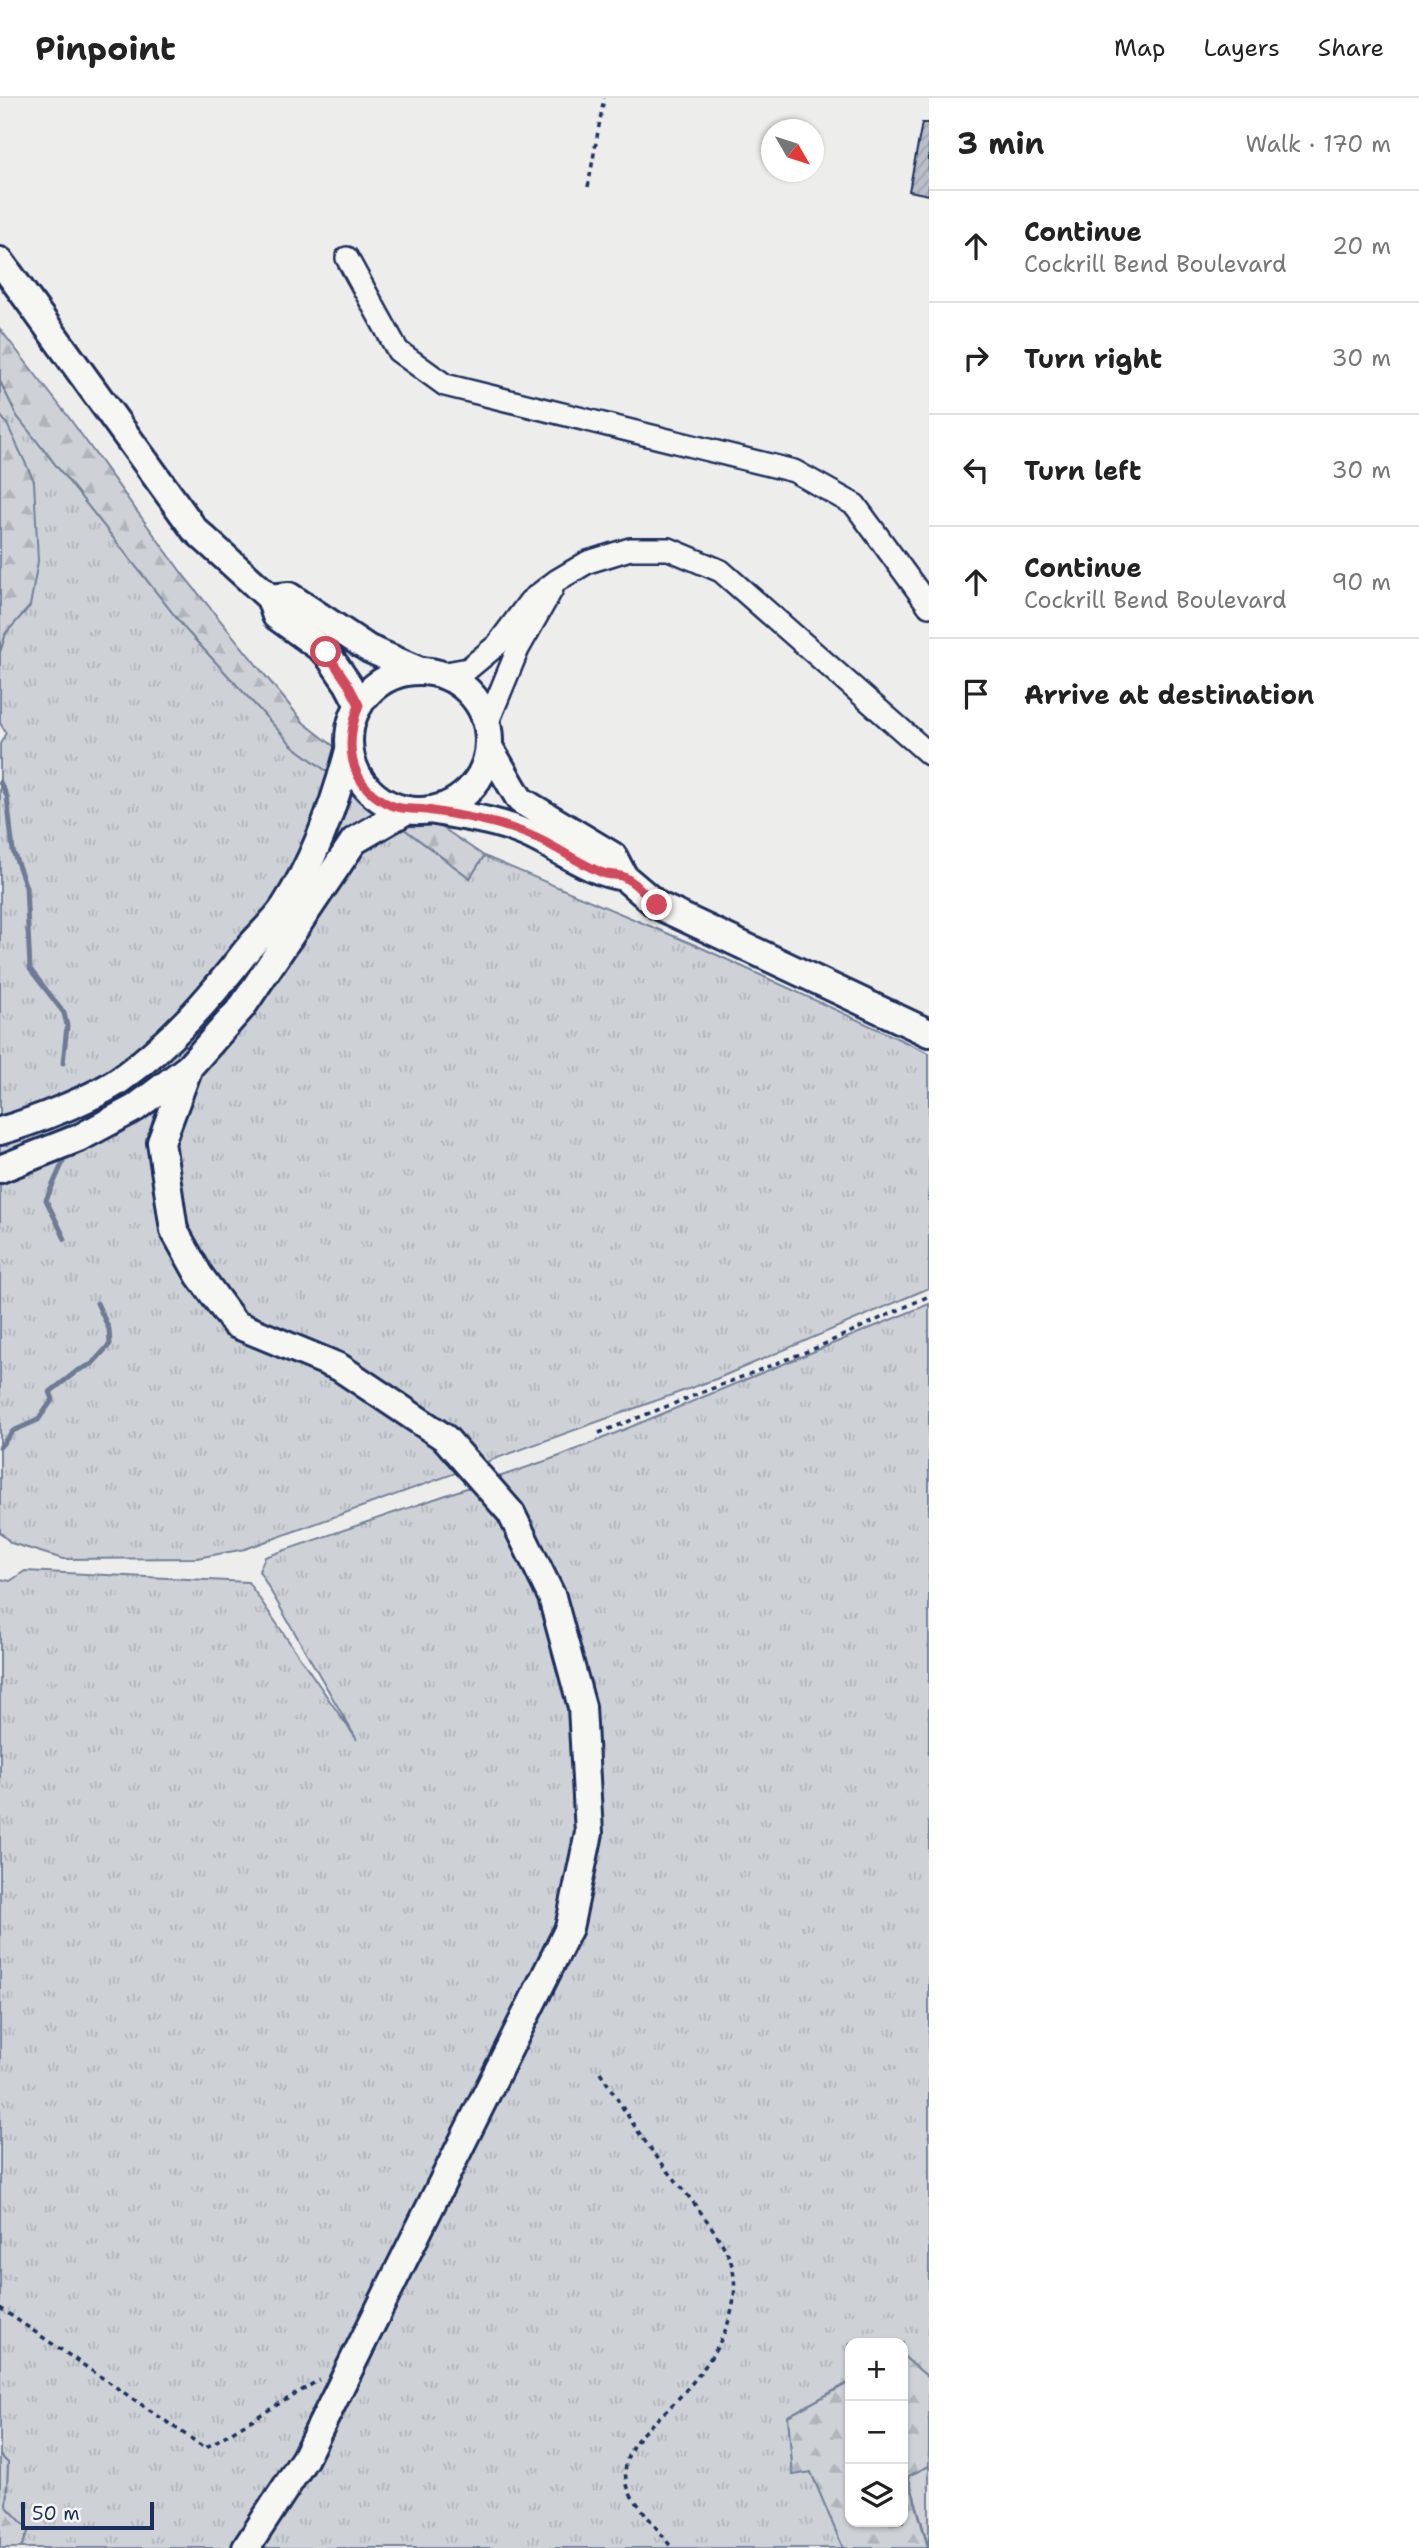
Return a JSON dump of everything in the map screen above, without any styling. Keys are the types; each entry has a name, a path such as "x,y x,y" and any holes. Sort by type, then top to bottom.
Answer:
{"street":[{"path":"347,258 398,351 445,385 794,471 855,505 929,606"},
{"path":"0,261 194,529 270,598 276,616 326,652 359,705"},
{"path":"0,1169 81,1137 135,1108 189,1067 242,1007 292,914 326,823 349,750 350,727 359,705 374,687 394,675 468,669 497,645 530,601 588,562 630,549 669,548 721,571 929,754"},
{"path":"0,1131 76,1102 119,1080 163,1046 210,998 256,939 292,914 354,841 419,810 451,803 469,790 483,770 488,736 518,649 556,581"},
{"path":"270,598 289,596 369,649 462,685 478,702 488,736 520,800 613,856 624,877 657,905 929,1033"},
{"path":"349,750 356,771 369,790 386,803 488,822 524,832 606,874 624,877"},
{"path":"189,1067 161,1142 174,1230 199,1275 235,1324 339,1367 445,1438 511,1513 552,1597 582,1707 589,1833 569,1928 305,2458 246,2548"},
{"path":"119,1080 135,1108 161,1142"}],"path":[{"path":"588,187 604,98"},
{"path":"599,1433 818,1347 929,1296"},
{"path":"600,2073 648,2146 723,2244 733,2270 731,2310 714,2353 696,2381 639,2438 627,2459 626,2483 630,2494 672,2548"},
{"path":"0,2308 205,2448 314,2382 350,2368"}],"green space":[{"path":"0,329 67,415 184,576 304,723 412,807 484,856 470,878 293,746 187,631 17,416 0,381"},
{"path":"0,381 17,416 187,631 293,746 470,878 484,856 702,948 929,1053 929,1288 716,1379 245,1549 197,1558 63,1559 11,1543 0,1532 0,744 6,733 0,723 0,652 6,633 30,606 7,424 0,415"},
{"path":"0,415 7,424 34,481 38,561 30,606 6,633 0,652"},
{"path":"929,1304 929,2378 908,2360 908,2338 845,2338 845,2385 788,2416 793,2474 811,2472 843,2548 21,2548 28,2530 6,2506 8,2463 0,2455 0,1579 10,1581 25,1571 248,1582 357,1740 259,1571 265,1557 560,1456"},
{"path":"908,2360 929,2378 929,2466 908,2476"},
{"path":"845,2385 845,2527 908,2527 908,2476 928,2548 843,2548 811,2472 793,2475 788,2416"},
{"path":"0,2455 8,2463 6,2506 29,2530 21,2548 0,2548"},
{"path":"929,2466 929,2548 908,2475"}],"building":[{"path":"922,123 929,123 929,195 909,191"}],"waterway":[{"path":"0,782 7,796 13,851 26,887 30,969 64,1013 67,1026 63,1063"},
{"path":"63,1162 46,1200 65,1239"},
{"path":"0,1447 13,1431 38,1420 53,1399 50,1392 77,1371 92,1364 110,1344 109,1329 97,1303"}],"route":[{"path":"326,652 359,705 350,727 349,750 356,771 369,790 386,803 407,810 430,810 524,832 606,874 624,877 657,905"}]}
